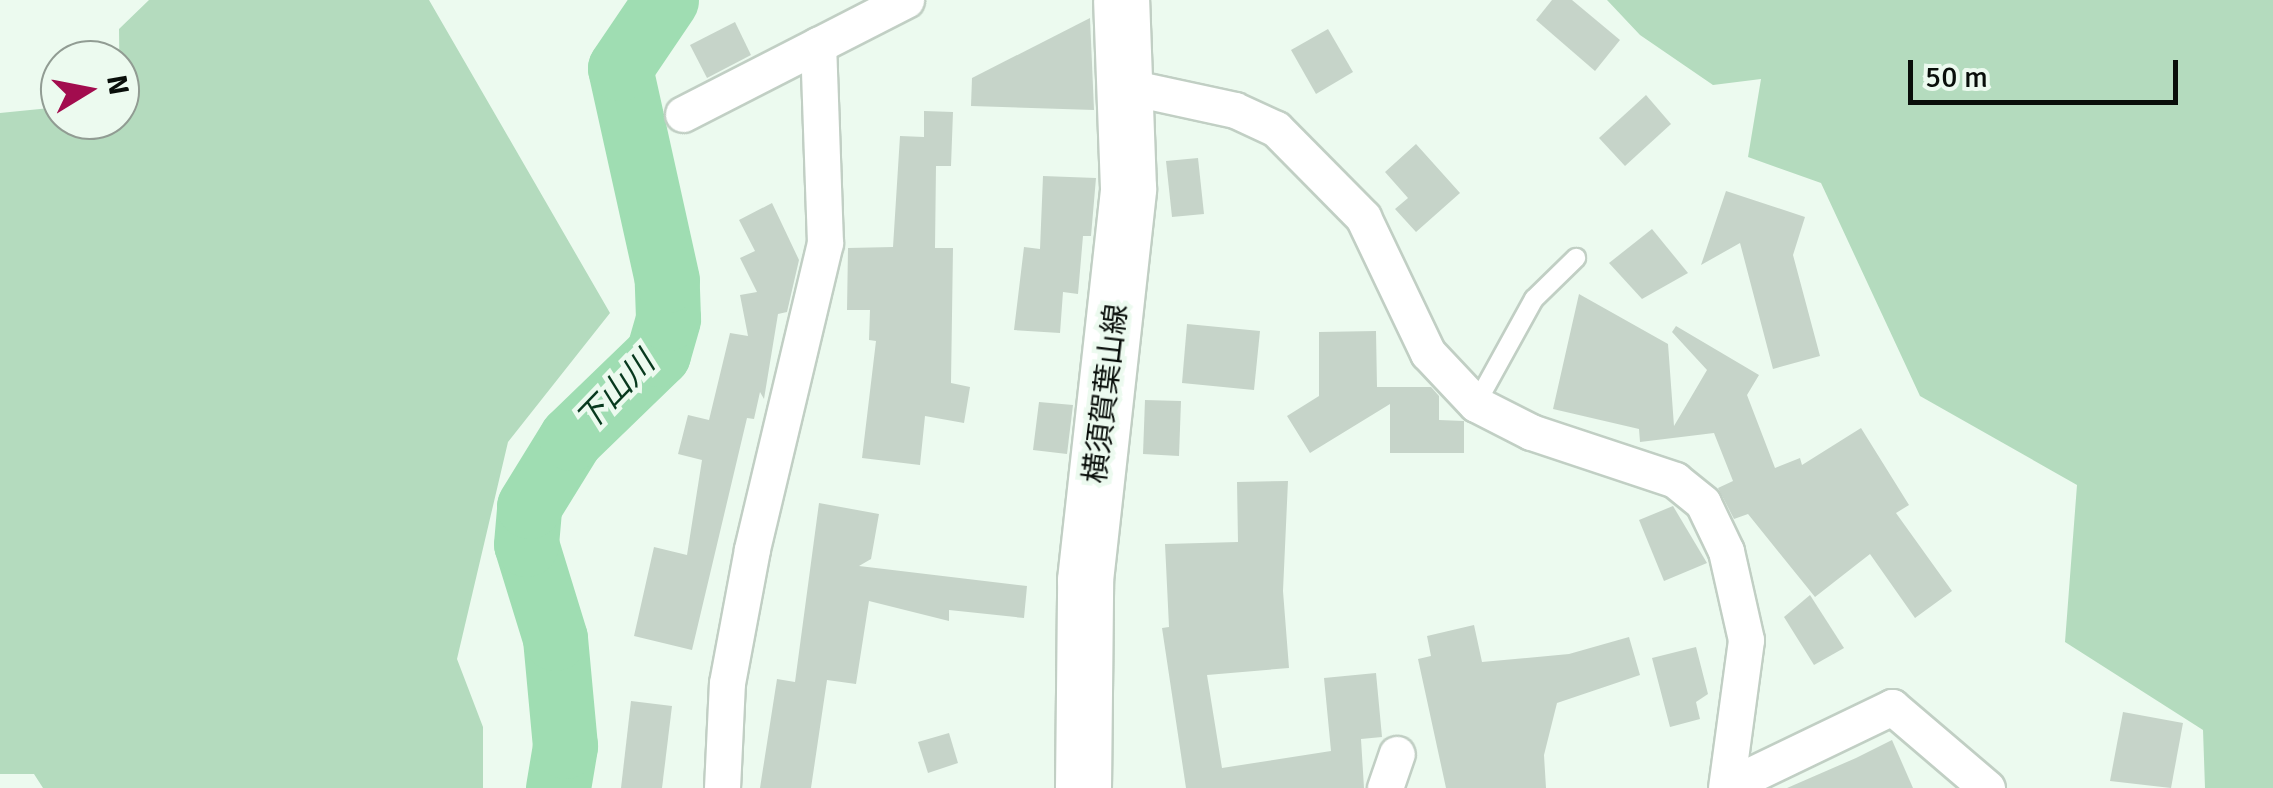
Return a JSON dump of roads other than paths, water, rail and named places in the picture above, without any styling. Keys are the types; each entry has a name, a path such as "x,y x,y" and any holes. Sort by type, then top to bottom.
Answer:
{"main road":[{"name":"横須賀葉山線","path":"1083,788 1085,580 1116,320 1129,87 1121,0"}],"street":[{"path":"683,114 906,0"},
{"path":"722,788 727,683 748,568 825,243 818,45"},
{"path":"1129,87 1235,110 1276,129 1316,163 1364,218 1428,353 1476,404 1531,432 1676,480 1702,503 1726,551 1746,640 1728,786"},
{"path":"1728,786 1892,707 1987,788"},
{"path":"1385,788 1397,754"}],"lane":[{"path":"1476,404 1534,299 1576,258"}],"waterway":[{"name":"下山川","path":"558,788 565,746 555,638 526,544 529,506 571,438 658,354 668,318 667,280 620,68 666,0"}]}
